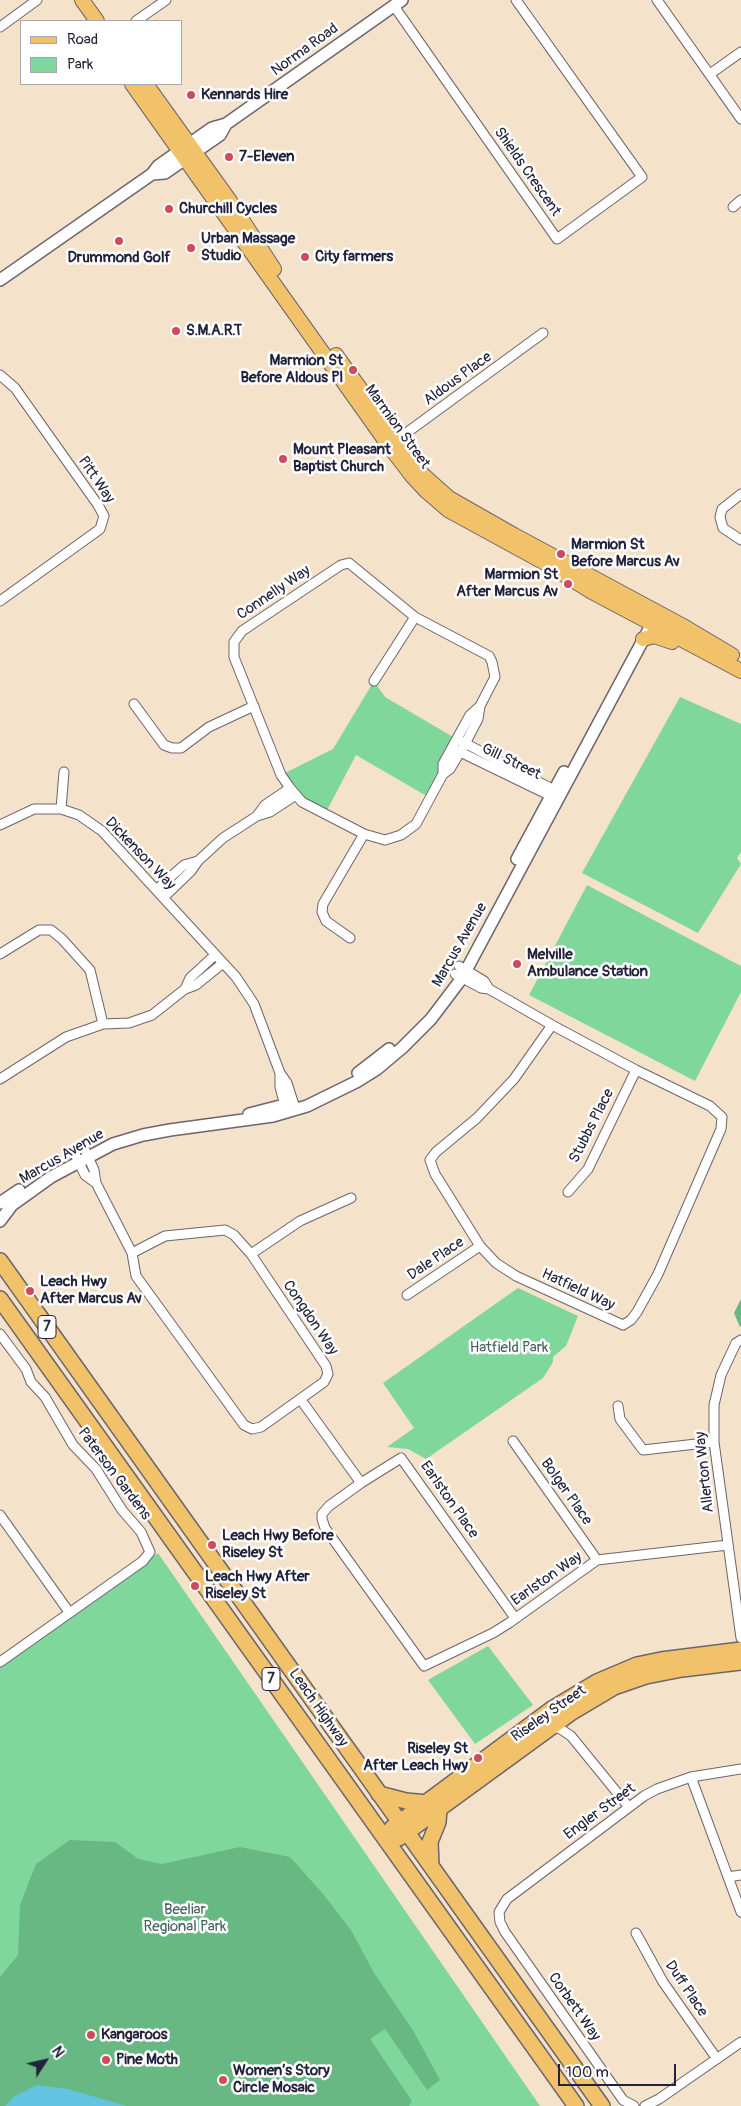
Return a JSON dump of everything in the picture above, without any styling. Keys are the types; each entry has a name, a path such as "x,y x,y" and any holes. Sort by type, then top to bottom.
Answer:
{"highway":[{"name":"Leach Highway","path":"0,1261 602,2106"},
{"name":"Leach Highway","path":"0,1298 576,2106"},
{"path":"94,1393 97,1409 140,1472 137,1478 128,1477"},
{"path":"160,1523 177,1510"},
{"name":"Riseley Street","path":"386,1840 433,1806 552,1709 597,1682 637,1665 741,1650"},
{"name":"Riseley Street","path":"433,1806 550,1729 575,1710 614,1687 646,1676 682,1669 741,1662"},
{"path":"379,1794 433,1806 438,1822 430,1842 431,1865"}],"main road":[{"path":"74,0 88,20"},
{"path":"82,0 96,20"},
{"name":"Marmion Street","path":"133,85 187,151"},
{"name":"Marmion Street","path":"147,85 187,151 393,443 432,485 462,507 651,616 741,671"},
{"name":"Marmion Street","path":"651,616 741,660"},
{"path":"643,639 660,637 720,659"}],"street":[{"path":"0,27 37,0"},
{"path":"137,20 166,0"},
{"name":"Shields Crescent","path":"398,3 557,238 642,177 516,0"},
{"path":"657,0 741,119"},
{"name":"Norma Road","path":"0,280 152,174 165,173 212,128 226,124 398,3"},
{"path":"710,74 741,52"},
{"path":"733,206 741,200"},
{"name":"Aldous Place","path":"393,443 544,333"},
{"name":"Pitt Way","path":"0,375 15,388 104,516 100,529 0,601"},
{"path":"741,494 722,509 720,517 723,528 741,540"},
{"name":"Connelly Way","path":"349,563 415,617 489,656 495,676 480,706 470,715 450,768 443,774 416,824 402,835 385,840 364,834 302,802 281,775 254,706 234,657 234,642 242,631 341,565 349,563"},
{"name":"Marcus Avenue","path":"555,795 643,639 651,616"},
{"name":"Marcus Avenue","path":"0,1203 111,1138 141,1129 291,1107 353,1076 396,1044 426,1015 461,972 634,643 651,616"},
{"path":"374,681 415,617"},
{"path":"134,704 164,745 172,748 181,748 209,727 254,706"},
{"name":"Gill Street","path":"458,746 555,795"},
{"path":"61,809 64,772"},
{"path":"164,897 223,838 257,816 265,805 293,792"},
{"name":"Dickenson Way","path":"0,824 34,809 61,809 79,815 102,831 236,977 254,1004 280,1073 280,1087 291,1107"},
{"path":"350,938 326,921 322,912 323,904 364,834"},
{"path":"157,889 184,865 198,861"},
{"path":"0,954 39,930 51,930 90,970 103,1024"},
{"path":"184,989 190,978 215,955"},
{"path":"0,1079 66,1037 103,1024 129,1023 152,1015 184,989 196,985 223,963"},
{"name":"Hatfield Way","path":"461,972 484,982 489,989 552,1025 636,1070 710,1106 722,1117 721,1129 658,1274 631,1320 623,1325 516,1276 496,1264 480,1246 435,1174 430,1160 436,1152 477,1118 514,1079 552,1025"},
{"name":"Stubbs Place","path":"568,1192 588,1168 636,1070"},
{"name":"Marcus Avenue","path":"0,1221 16,1202 82,1155"},
{"name":"Congdon Way","path":"82,1155 94,1170 96,1183 132,1253 136,1276 244,1424 252,1429 261,1427 324,1382 328,1374 326,1366 250,1254 234,1235 225,1230 165,1236 132,1253"},
{"path":"250,1254 300,1221 351,1198"},
{"name":"Dale Place","path":"407,1295 480,1246"},
{"name":"Paterson Gardens","path":"0,1334 26,1369 32,1382 44,1397 73,1445 96,1469 122,1510 141,1532 150,1552 143,1561 0,1662"},
{"name":"Allerton Way","path":"741,1340 736,1343 721,1375 714,1406 714,1442 741,1638"},
{"path":"301,1400 361,1484"},
{"path":"618,1406 620,1419 643,1450 714,1442"},
{"name":"Bolger Place","path":"513,1440 597,1560"},
{"name":"Earlston Place","path":"424,1666 326,1528 322,1519 325,1510 401,1458 515,1618"},
{"path":"0,1515 69,1612"},
{"path":"0,1533 8,1527"},
{"name":"Earlston Way","path":"424,1666 493,1633 597,1560 728,1545"},
{"path":"575,1710 570,1719 571,1728 580,1745 628,1806"},
{"path":"550,1729 559,1728 580,1745"},
{"name":"Engler Street","path":"499,1917 500,1907 506,1898 628,1806 657,1788 690,1777 741,1769"},
{"path":"690,1777 741,1912"},
{"path":"728,1877 741,1875"},
{"name":"Corbett Way","path":"499,1917 505,1932 623,2100 634,2106"},
{"name":"Duff Place","path":"636,1933 663,1982 717,2059"},
{"path":"645,2106 659,2099 741,2042"}],"green space":[{"path":"374,681 385,697 465,744 430,798 356,755 325,814 302,802 281,775 333,749"},
{"path":"680,697 741,724 741,852 737,858 741,864 698,933 582,873"},
{"path":"587,885 741,966 741,992 695,1081 529,995"},
{"name":"Hatfield Park","path":"518,1288 578,1316 566,1346 553,1357 553,1362 543,1378 426,1459 408,1449 387,1447 414,1428 383,1383"},
{"path":"741,1299 741,1326 740,1327 734,1313"},
{"name":"Beeliar Regional Park","path":"158,1553 540,2106 0,2106 0,1667"},
{"path":"488,1646 533,1705 475,1744 428,1680"},
{"path":"70,1840 115,1842 138,1859 162,1864 240,1847 290,1857 323,1894 351,1930 374,1973 414,2032 440,2080 427,2090 385,2029 370,2039 412,2101 409,2106 126,2106 93,2097 15,2096 5,2106 0,2106 0,1977 18,1955 20,1905 36,1864"}],"water":[{"path":"37,2085 68,2089 126,2106 5,2106 15,2096"}],"place":[{"name":"Kennards Hire","path":"191,95"},
{"name":"7-Eleven","path":"229,157"},
{"name":"Churchill Cycles","path":"169,209"},
{"name":"Drummond Golf","path":"119,241"},
{"name":"Urban Massage Studio","path":"191,248"},
{"name":"City farmers","path":"305,257"},
{"name":"S.M.A.R.T","path":"176,331"},
{"name":"Marmion St Before Aldous Pl","path":"353,370"},
{"name":"Mount Pleasant Baptist Church","path":"283,459"},
{"name":"Marmion St Before Marcus Av","path":"561,554"},
{"name":"Marmion St After Marcus Av","path":"568,584"},
{"name":"Melville Ambulance Station","path":"517,964"},
{"name":"Leach Hwy After Marcus Av","path":"30,1291"},
{"name":"Leach Hwy Before Riseley St","path":"212,1545"},
{"name":"Leach Hwy After Riseley St","path":"195,1586"},
{"name":"Riseley St After Leach Hwy","path":"478,1758"},
{"name":"Kangaroos","path":"91,2035"},
{"name":"Pine Moth","path":"106,2060"},
{"name":"Women’s Story Circle Mosaic","path":"223,2080"}]}
